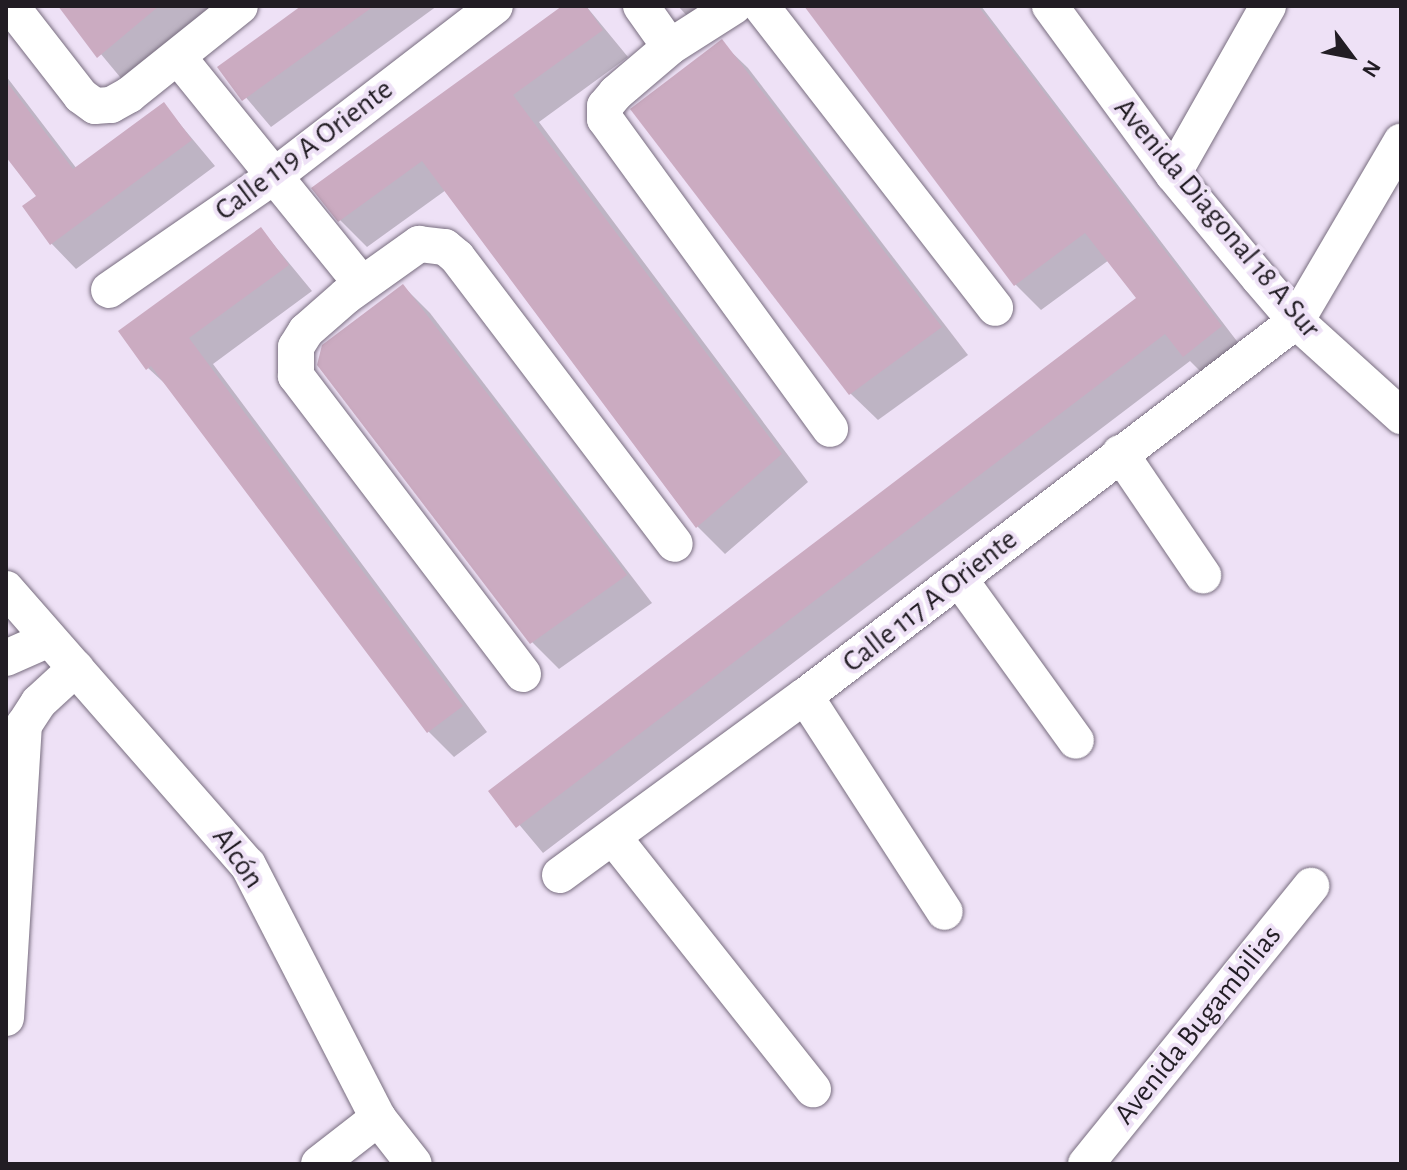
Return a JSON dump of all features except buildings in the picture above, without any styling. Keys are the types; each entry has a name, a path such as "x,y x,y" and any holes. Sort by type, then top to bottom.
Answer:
{"street":[{"path":"11,6 81,96 95,106 111,105 129,95 240,6"},
{"name":"Calle 119 A Oriente","path":"109,290 273,177 495,6"},
{"path":"641,6 670,47"},
{"path":"734,6 670,47 605,106 610,133 830,429"},
{"path":"761,6 995,308"},
{"name":"Avenida Diagonal 18 A Sur","path":"1050,6 1173,174 1296,321 1401,416"},
{"path":"1173,174 1268,6"},
{"path":"178,57 362,284"},
{"path":"1296,321 1401,142"},
{"path":"523,674 296,376 296,347 306,331 362,284 419,244 432,242 457,257 675,544"},
{"name":"Calle 117 A Oriente","path":"560,875 960,580 1120,453 1296,321"},
{"path":"1120,453 1203,575"},
{"path":"960,580 1076,741"},
{"name":"Alcón","path":"6,589 248,865 378,1118 414,1164"},
{"path":"6,658 49,639"},
{"path":"7,1013 24,725 39,702 76,668"},
{"path":"805,696 945,912"},
{"path":"613,837 813,1089"},
{"name":"Avenida Bugambilias","path":"1086,1164 1311,886"},
{"path":"319,1164 378,1118"}]}
